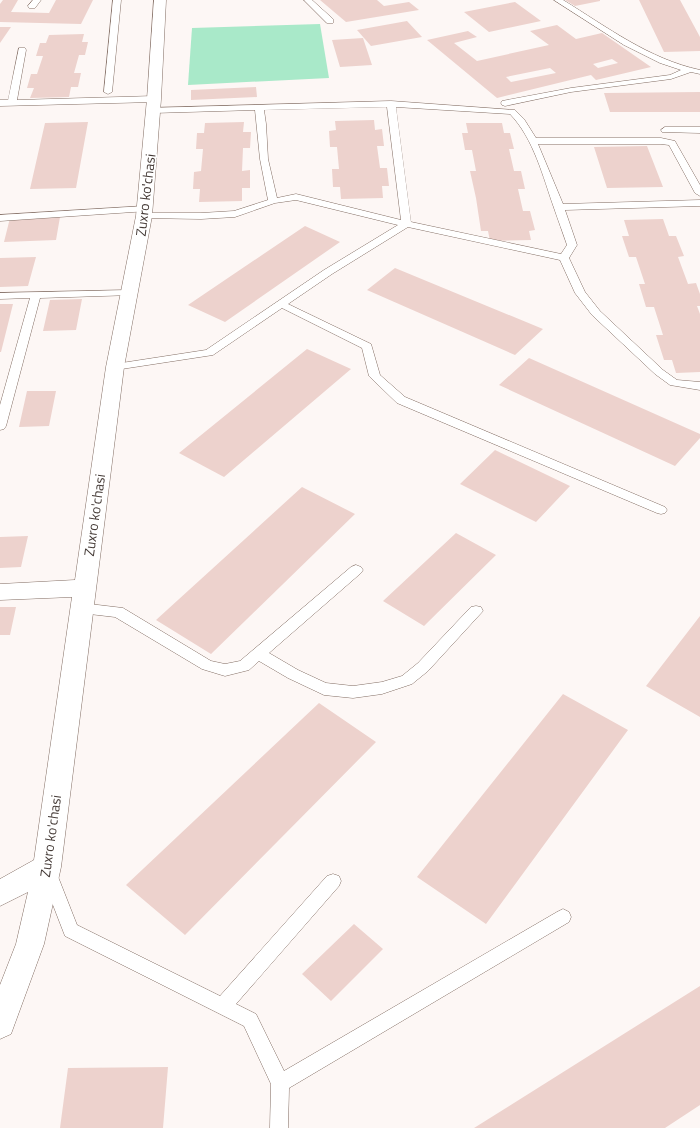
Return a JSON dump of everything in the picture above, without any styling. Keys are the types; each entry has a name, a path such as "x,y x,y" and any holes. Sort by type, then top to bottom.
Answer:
{"street":[{"name":"Zuxro ko'chasi","path":"0,1024 30,944 47,867 82,598 115,367 144,212 154,105 160,0"},
{"path":"0,592 82,598"},
{"path":"0,893 47,867"}],"lane":[{"path":"108,92 117,0"},
{"path":"308,0 330,22"},
{"path":"558,0 652,58 700,72"},
{"path":"12,103 22,50"},
{"path":"506,103 571,90 672,77 690,70"},
{"path":"0,103 259,107 391,104 512,112 518,116 534,141 572,246 564,258"},
{"path":"391,104 406,224"},
{"path":"259,107 262,124 264,159 273,201"},
{"path":"665,130 700,130"},
{"path":"534,141 661,140 672,142 700,193"},
{"path":"0,218 144,212 200,216 235,214 273,201 296,197 406,224 564,258"},
{"path":"558,207 700,203"},
{"path":"115,367 209,353 328,272 406,224"},
{"path":"564,258 580,293 596,313 659,372 674,383 700,386"},
{"path":"0,296 129,293"},
{"path":"0,426 36,295"},
{"path":"281,304 367,346 375,376 401,400 661,510"},
{"path":"82,598 118,612 207,665 225,670 244,666 356,570"},
{"path":"259,654 293,674 324,689 353,692 382,688 407,680 423,667 476,611"},
{"path":"47,867 71,930 250,1020 280,1083 279,1128"},
{"path":"223,1006 333,880"},
{"path":"280,1083 562,916"}],"green space":[{"path":"320,24 329,78 188,85 192,28"}],"building":[{"path":"3,0 18,0 11,12 49,13 56,0 93,0 81,24 0,22 0,4"},
{"path":"320,0 377,0 384,6 409,2 419,10 346,22"},
{"path":"565,0 600,0 600,1 575,6"},
{"path":"639,0 680,0 700,37 700,51 664,52"},
{"path":"515,2 541,21 489,32 464,12"},
{"path":"407,21 422,37 371,46 357,30"},
{"path":"557,25 576,39 602,33 651,67 596,80 591,75 497,98 427,40 468,31 477,37 454,43 477,61 549,45 530,31","holes":["612,59 618,63 598,68 593,64","550,68 556,73 511,82 506,77"]},
{"path":"0,27 11,27 0,43"},
{"path":"84,34 82,42 88,42 85,55 79,55 74,73 81,73 78,87 71,87 69,97 30,98 34,88 27,88 31,74 37,74 43,56 36,56 40,43 46,43 49,35"},
{"path":"363,38 372,65 340,67 332,40"},
{"path":"256,87 257,97 191,100 191,90"},
{"path":"700,92 700,112 610,112 604,93"},
{"path":"374,120 375,130 382,129 384,146 377,146 380,168 387,168 389,186 382,186 383,198 341,199 340,187 333,187 332,169 339,169 337,147 330,147 329,131 336,130 335,121"},
{"path":"88,122 76,188 30,189 45,123"},
{"path":"244,122 243,132 251,132 250,148 243,148 242,171 250,170 250,188 242,188 242,201 199,202 200,189 193,189 194,172 201,171 203,149 196,149 197,133 204,133 205,123"},
{"path":"466,123 502,123 504,133 510,133 514,149 509,149 514,171 521,171 525,189 518,189 523,211 530,211 535,230 529,231 531,240 490,241 488,231 481,231 470,171 476,171 472,150 465,150 462,133 468,133"},
{"path":"647,146 663,187 607,188 594,147"},
{"path":"60,217 56,240 4,242 10,218"},
{"path":"663,219 669,236 676,236 684,256 678,257 688,284 696,283 700,294 700,306 697,306 700,314 700,372 676,373 672,360 664,360 656,335 663,335 654,307 646,307 639,284 645,284 636,257 629,257 622,236 629,236 624,220"},
{"path":"305,226 340,242 225,322 188,305"},
{"path":"36,257 28,286 0,287 0,258"},
{"path":"395,268 543,329 515,355 367,290"},
{"path":"82,299 76,330 43,331 50,300"},
{"path":"0,304 13,304 1,352 0,352"},
{"path":"307,349 351,369 224,477 179,453"},
{"path":"529,358 700,434 700,438 675,466 499,385"},
{"path":"27,391 56,391 49,426 19,427"},
{"path":"495,450 570,486 536,522 460,484"},
{"path":"302,487 355,514 211,654 156,620"},
{"path":"456,533 496,555 424,626 383,601"},
{"path":"28,536 21,567 0,568 0,537"},
{"path":"0,607 16,607 10,635 0,635"},
{"path":"700,616 700,717 646,686"},
{"path":"563,694 628,730 486,924 417,877"},
{"path":"319,703 376,742 185,935 126,885"},
{"path":"354,924 383,949 331,1001 302,974"},
{"path":"700,986 700,1105 665,1128 474,1128"},
{"path":"168,1067 163,1128 60,1128 68,1068"}]}
